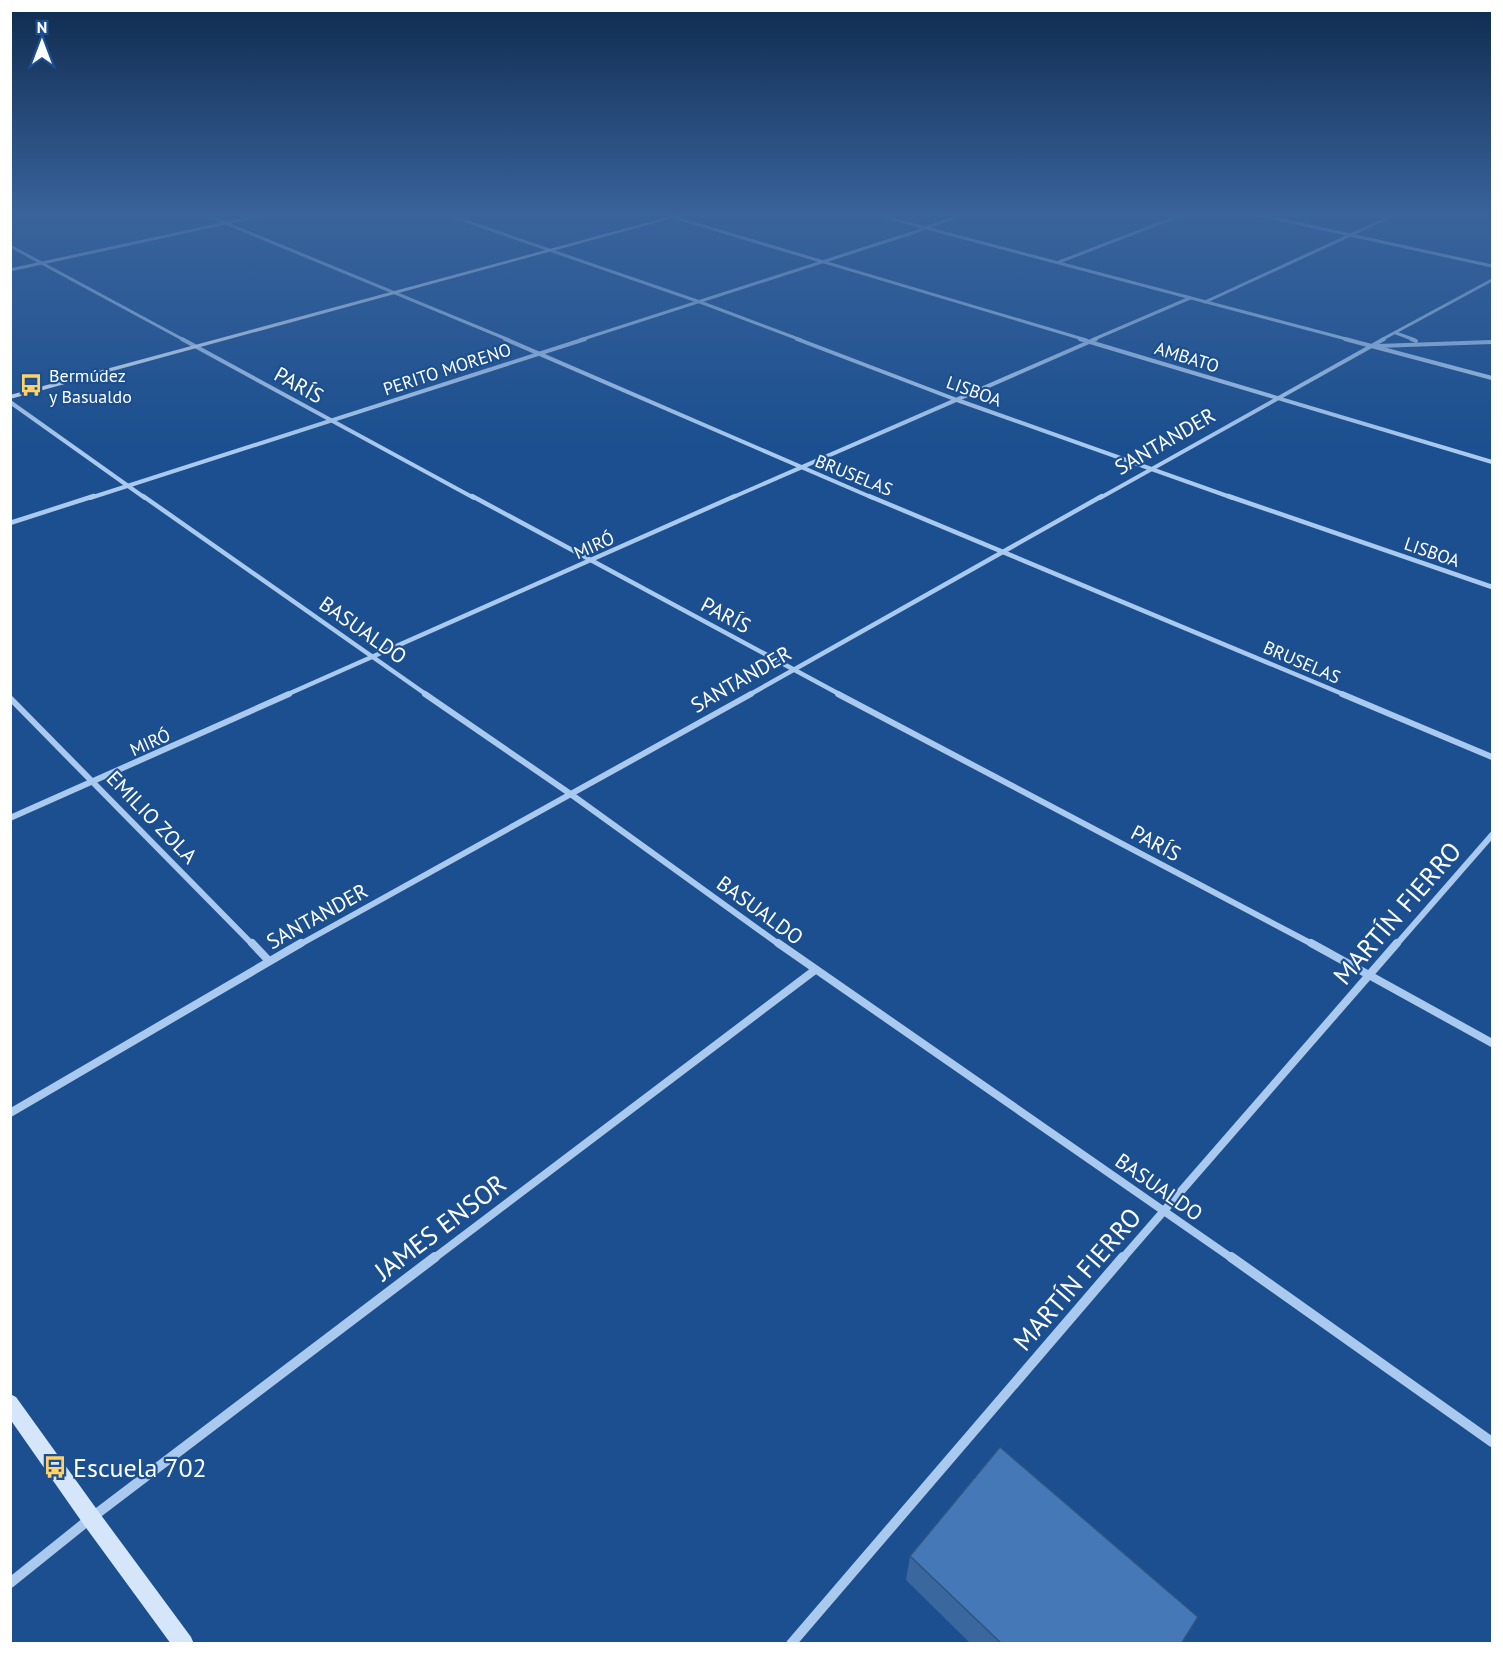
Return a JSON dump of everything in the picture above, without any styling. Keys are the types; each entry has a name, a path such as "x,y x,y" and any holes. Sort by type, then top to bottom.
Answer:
{"street":[{"name":"PARÍS","path":"94,292 791,669 1371,975 1492,1043"},
{"path":"10,400 397,292"},
{"name":"LISBOA","path":"672,292 957,400 1492,587"},
{"name":"PERITO MORENO","path":"10,523 730,292"},
{"name":"AMBATO","path":"923,292 1492,462"},
{"path":"1169,292 1492,378"},
{"path":"1205,302 1226,292"},
{"name":"SANTANDER","path":"10,1113 269,961 572,795 791,669 1470,292"},
{"name":"BRUSELAS","path":"394,293 539,353 800,467 1492,757"},
{"name":"MIRÓ","path":"10,819 374,659 800,467 1190,298"},
{"path":"1396,333 1425,343"},
{"path":"1372,346 1492,342"},
{"name":"BASUALDO","path":"10,400 374,659 572,795 815,970 1164,1210 1492,1442"},
{"name":"EMILIO ZOLA","path":"10,698 269,961"},
{"name":"MARTÍN FIERRO","path":"791,1644 1164,1210 1492,835"},
{"name":"JAMES ENSOR","path":"10,1583 91,1518 815,970"},
{"path":"10,1403 184,1644"}],"building":[{"path":"1000,1447 1198,1617 1181,1644 1002,1644 910,1556"}],"place":[{"name":"Bermúdez y Basualdo","path":"31,385"},
{"name":"Escuela 702","path":"55,1467"}]}
